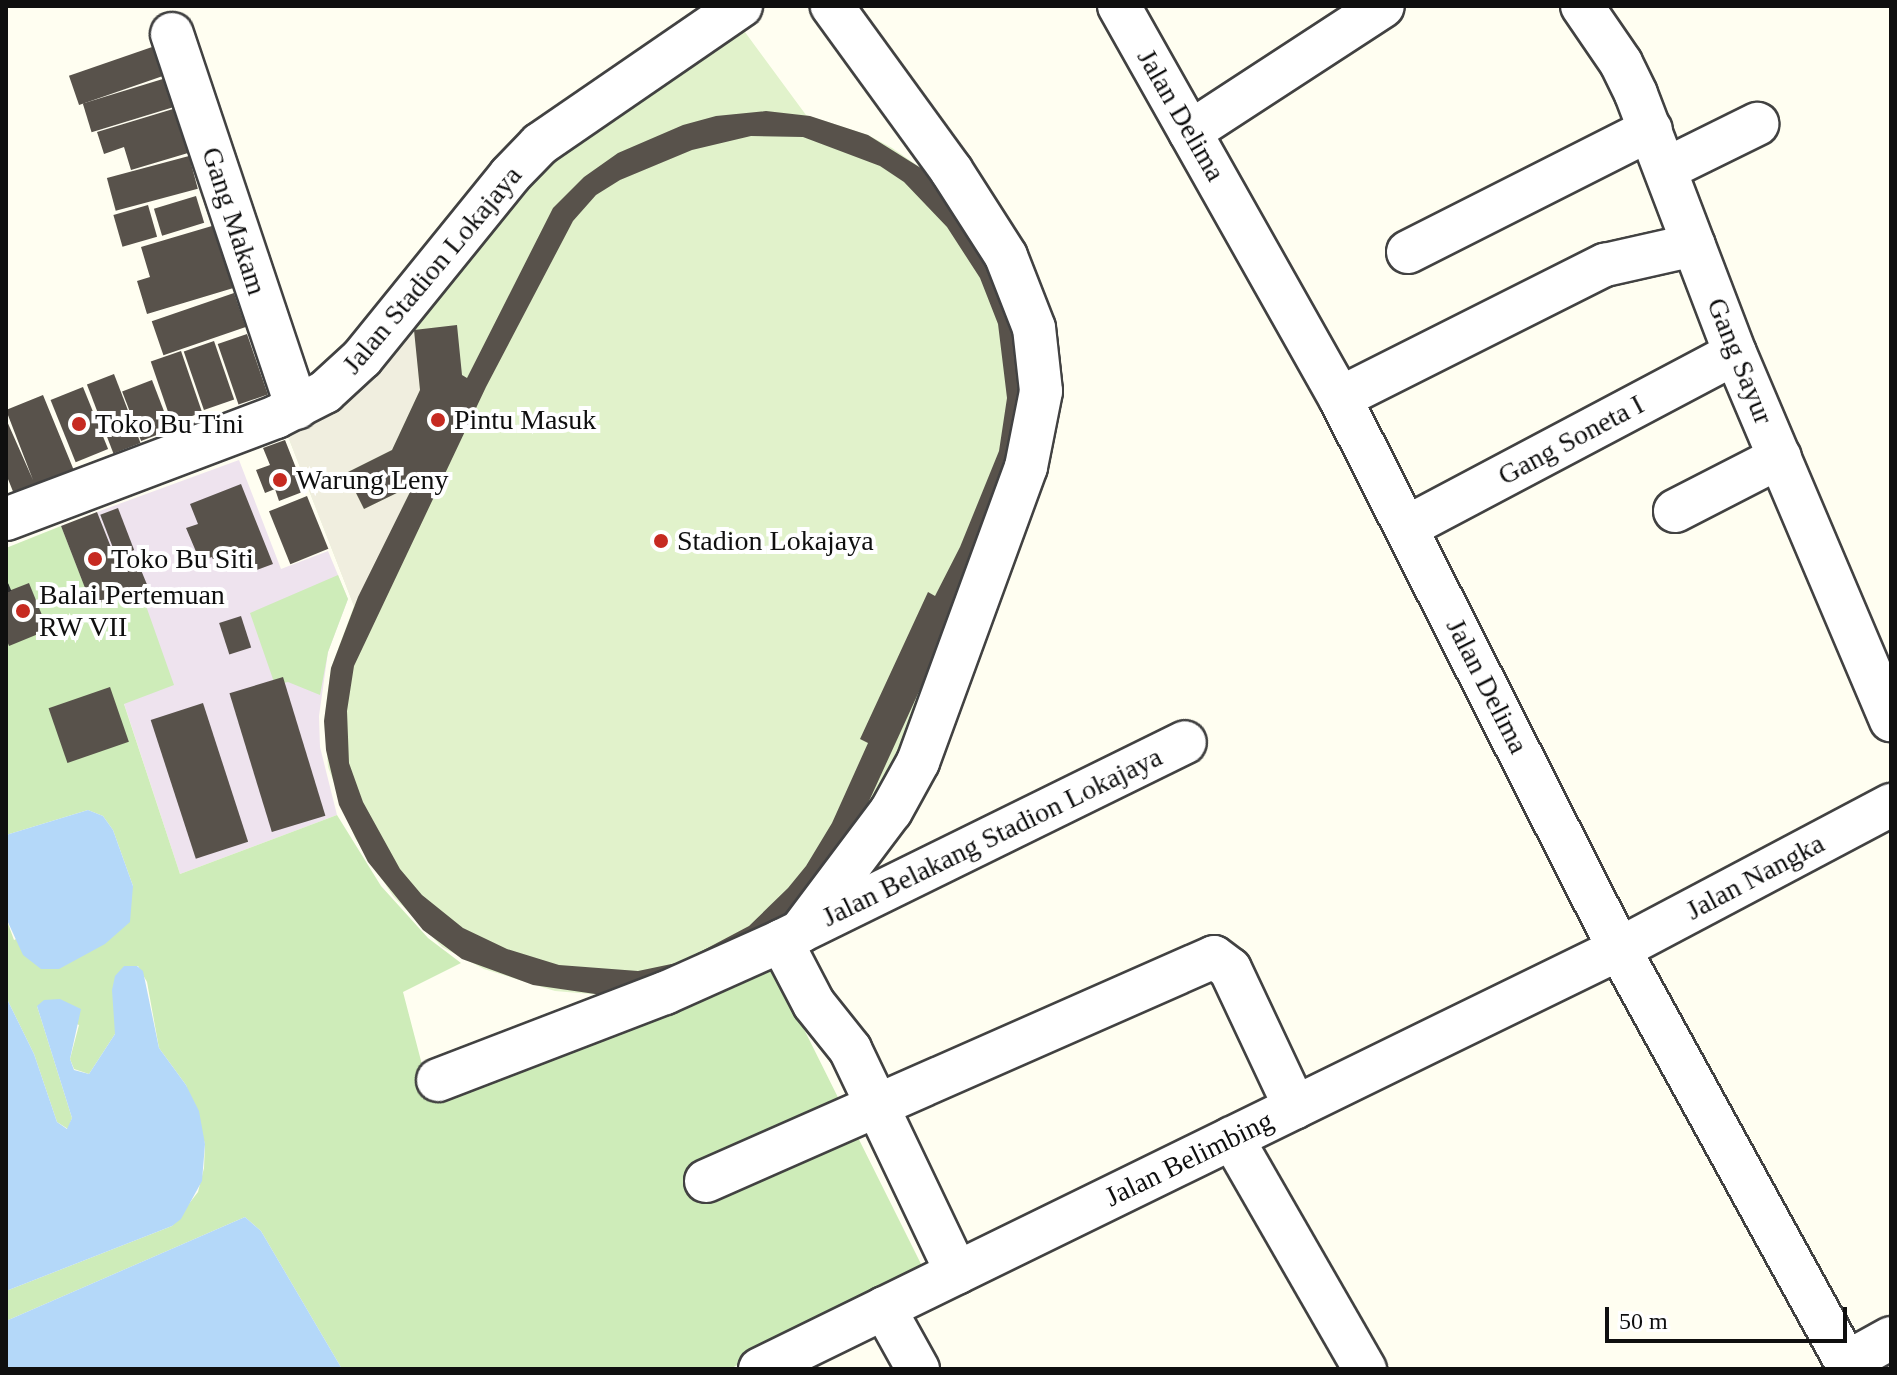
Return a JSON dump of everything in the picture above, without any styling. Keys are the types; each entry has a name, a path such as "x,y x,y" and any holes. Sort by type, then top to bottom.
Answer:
{"street":[{"name":"Jalan Stadion Lokajaya","path":"6,519 297,408 338,382 362,358 492,196 540,144 741,6"},
{"name":"Jalan Belakang Stadion Lokajaya","path":"791,936 891,811 918,762 1026,467 1041,391 1034,328 1006,256 951,170 832,6"},
{"name":"Jalan Delima","path":"1119,6 1340,398 1619,949 1848,1366"},
{"path":"1190,132 1383,6"},
{"name":"Gang Sayur","path":"1582,6 1621,63 1651,129 1735,353 1891,720"},
{"name":"Gang Makam","path":"172,34 297,408"},
{"path":"1666,169 1757,124"},
{"path":"1408,252 1651,129"},
{"path":"1340,398 1605,265 1694,245"},
{"name":"Gang Soneta I","path":"1407,527 1735,353"},
{"path":"1675,511 1780,457"},
{"name":"Jalan Belakang Stadion Lokajaya","path":"438,1080 665,993 791,936 1185,742"},
{"name":"Jalan Nangka","path":"1619,949 1891,805"},
{"path":"791,936 814,1004 845,1041 957,1273"},
{"name":"Jalan Belimbing","path":"760,1369 1619,949"},
{"path":"706,1181 1214,957 1230,969 1295,1107"},
{"path":"1232,1138 1365,1369"},
{"path":"884,1308 918,1369"},
{"path":"1848,1366 1891,1338"}],"shaded area":[{"path":"413,317 420,390 392,450 346,473 364,509 407,488 411,490 354,606 284,426"},
{"path":"239,460 281,569 328,551 348,599 328,652 319,716 320,747 337,815 180,874 92,606 128,592 97,512"}],"green space":[{"name":"Stadion Lokajaya","path":"742,28 806,115 868,135 892,148 924,170 957,201 1032,409 950,666 808,916 602,995 555,991 484,969 442,947 393,896 355,838 328,767 324,721 331,668 354,606 284,426 535,172"},
{"path":"61,526 92,605 129,592 134,607 145,603 174,685 124,704 180,874 337,815 381,886 428,938 461,963 403,992 431,1099 773,967 922,1266 730,1369 342,1369 261,1231 245,1217 6,1321 6,1291 172,1226 198,1192 204,1168 205,1144 186,1085 159,1048 147,982 138,966 124,966 115,1013 115,1034 89,1074 74,1069 70,1059 79,1025 37,1006 72,1118 68,1129 57,1122 34,1054 6,997 6,918 14,940 133,886 113,830 103,816 88,810 6,835 6,548"},
{"path":"338,575 348,599 328,652 320,695 288,682 275,685 250,613"}],"water":[{"path":"88,810 103,816 113,830 133,886 130,922 105,944 59,969 41,969 23,955 6,918 6,835"},
{"path":"124,966 137,966 143,971 159,1048 186,1085 199,1111 205,1144 202,1181 181,1219 172,1226 6,1291 6,997 34,1054 57,1122 67,1129 72,1118 37,1006 44,1000 60,999 81,1009 70,1059 74,1070 89,1074 115,1034 112,990 115,976"},
{"path":"245,1217 261,1231 342,1369 7,1369 6,1321"}],"building":[{"path":"155,46 165,75 79,105 69,76"},
{"path":"166,78 175,107 92,132 83,103"},
{"path":"173,109 188,153 131,170 124,147 104,154 97,132"},
{"path":"766,111 810,116 868,135 924,170 957,201 1029,345 991,534 845,849 777,927 602,995 533,985 462,959 423,930 368,862 339,805 326,750 324,721 331,668 358,597 411,490 407,488 364,509 346,473 392,450 420,390 414,330 457,325 462,375 467,378 553,208 584,177 618,153 683,125 716,116","holes":["751,136 803,137 880,166 904,182 947,227 980,278 998,324 1007,398 999,451 960,547 935,596 928,592 860,739 868,743 832,823 806,866 788,888 749,926 681,962 638,971 559,965 507,949 463,928 422,895 400,869 363,802 349,763 347,711 354,666 486,387 573,221 596,195 620,180 692,150"]},
{"path":"189,156 198,189 116,211 107,178"},
{"path":"196,196 204,223 162,236 154,209"},
{"path":"148,205 157,237 122,247 113,215"},
{"path":"222,223 250,283 147,314 137,281 150,277 141,247"},
{"path":"234,293 246,327 163,355 152,321"},
{"path":"247,334 268,395 239,405 218,344"},
{"path":"214,341 234,400 204,410 184,351"},
{"path":"181,351 202,412 172,423 151,361"},
{"path":"114,374 141,443 113,453 87,384"},
{"path":"152,380 171,429 141,441 122,391"},
{"name":"Toko Bu Tini","path":"83,387 108,449 76,462 51,400"},
{"path":"43,395 75,473 16,499 6,474 6,419 33,480 6,410"},
{"name":"Warung Leny","path":"285,440 305,491 279,501 275,489 265,493 256,470 270,465 263,448"},
{"path":"241,484 273,564 251,572 244,556 216,567 212,557 200,561 186,528 198,524 190,504"},
{"path":"307,496 328,549 290,564 269,511"},
{"path":"118,508 134,550 116,557 100,515"},
{"name":"Toko Bu Siti","path":"97,512 118,565 136,558 153,599 135,606 129,592 92,606 61,526"},
{"name":"Balai Pertemuan RW VII","path":"29,583 48,630 9,646 6,638 6,592"},
{"path":"241,616 251,647 229,654 219,623"},
{"path":"283,677 325,816 272,832 229,693"},
{"path":"110,687 129,742 67,763 49,708"},
{"path":"203,703 248,842 196,859 151,720"}],"place":[{"name":"Pintu Masuk","path":"438,420"},
{"name":"Toko Bu Tini","path":"79,424"},
{"name":"Warung Leny","path":"280,480"},
{"name":"Stadion Lokajaya","path":"661,541"},
{"name":"Toko Bu Siti","path":"95,559"},
{"name":"Balai Pertemuan RW VII","path":"23,611"}]}
